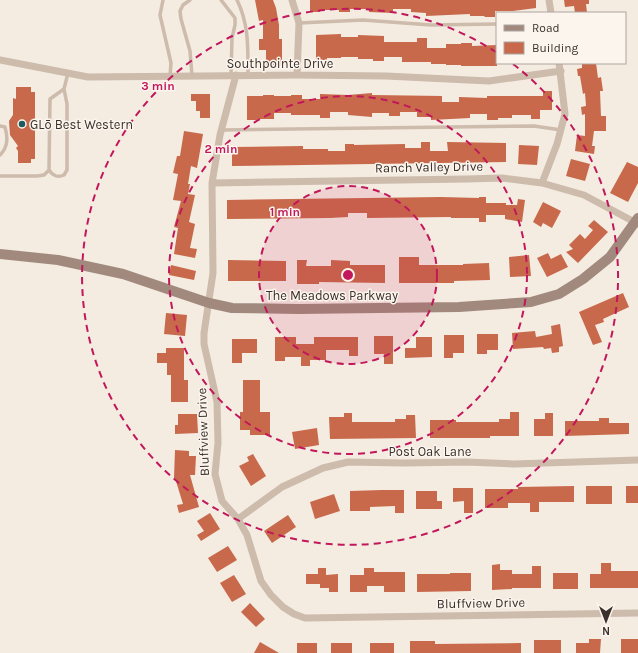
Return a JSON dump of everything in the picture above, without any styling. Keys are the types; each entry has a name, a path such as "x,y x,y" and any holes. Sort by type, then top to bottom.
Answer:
{"street":[{"path":"292,0 299,23 297,75"},
{"path":"549,0 551,12"},
{"name":"Southpointe Drive","path":"0,60 88,77 297,75 386,76 489,81 560,71"},
{"path":"542,183 557,144 565,114 559,64"},
{"name":"Bluffview Drive","path":"234,75 221,130 212,183 212,273 209,303 204,327 204,339 217,402 218,443 214,474 222,501 238,519 247,535 264,586 283,607 294,614 305,618 638,613"},
{"name":"Ranch Valley Drive","path":"212,183 466,180 502,178 542,183 584,195 637,221"},
{"name":"The Meadows Parkway","path":"0,254 58,260 116,272 209,303 232,308 298,309 459,307 531,302 559,294 583,279 610,257 637,221"},
{"name":"Post Oak Lane","path":"238,519 282,487 323,468 348,462 466,462 514,464 638,460"}],"lane":[{"path":"163,0 160,15 171,63 170,76"},
{"path":"190,0 183,5 180,11 190,51 192,76"},
{"path":"220,0 235,18 232,38 234,75"},
{"path":"237,0 243,13 247,32 248,75"},
{"path":"299,23 363,20 431,25 496,24"},
{"path":"64,88 50,99 49,170 52,174 60,177 64,175 67,170 67,104 64,88 68,73"},
{"path":"0,126 5,127 7,136 6,149 0,155"},
{"path":"221,130 534,126 561,130"},
{"path":"0,176 37,176 44,175 49,170"}],"building":[{"path":"255,0 273,0 279,25 279,39 282,39 282,65 266,65 266,50 259,50 259,39 263,39 263,20 259,21"},
{"path":"310,0 536,0 536,8 513,11 495,11 495,17 470,16 470,14 426,16 426,13 411,12 411,9 393,9 393,13 369,12 369,9 350,9 350,12 339,12 339,10 320,10 320,12 310,12"},
{"path":"564,0 589,0 589,4 586,4 587,12 575,12 574,6 565,7"},
{"path":"341,34 341,37 358,37 358,35 384,36 384,42 417,42 417,38 427,38 427,48 446,48 446,44 461,43 472,43 472,46 496,45 497,66 461,66 431,64 431,62 402,62 402,57 384,57 384,61 358,59 358,57 327,58 327,60 316,60 316,35"},
{"path":"582,64 596,64 598,78 601,77 603,91 600,91 601,116 606,116 606,131 594,131 592,146 595,146 594,154 575,151 577,135 585,136 585,114 582,115 581,107 586,106 585,93 583,94 580,76 578,76 577,69 582,68"},
{"name":"GLō Best Western","path":"16,87 31,87 31,92 35,92 35,159 31,159 31,163 18,163 18,151 16,148 18,146 10,135 9,121 13,115 13,98 16,99"},
{"path":"543,91 552,91 552,110 540,110 540,119 531,119 531,115 512,115 512,118 487,120 487,114 470,114 470,118 431,120 431,117 417,117 417,112 400,112 400,116 389,116 389,113 372,113 372,117 348,115 348,112 330,112 330,118 320,118 320,115 291,115 291,113 274,113 274,119 247,120 247,96 302,95 302,99 320,99 320,94 348,95 372,93 372,95 442,96 442,102 459,102 459,97 487,98 487,96 543,96"},
{"path":"191,94 210,94 210,118 200,118 200,111 196,111 196,101 191,101"},
{"path":"184,131 203,134 197,168 191,166 188,184 190,184 188,194 195,195 189,222 195,224 190,248 197,249 195,258 174,254 178,228 174,227 181,201 173,200 178,174 173,173 177,156 180,156"},
{"path":"421,142 430,142 430,151 448,151 447,142 506,143 506,162 232,166 232,147 303,146 303,149 345,151 345,144 405,144 405,148 421,148"},
{"path":"519,145 539,146 537,165 518,164"},
{"path":"571,159 590,164 585,181 566,176"},
{"path":"627,162 638,167 638,183 628,202 610,193"},
{"path":"486,197 486,203 506,203 506,205 517,205 518,199 525,200 522,222 505,219 505,215 486,215 486,222 479,222 479,218 451,217 367,218 367,213 348,213 348,217 330,218 227,219 227,200"},
{"path":"543,202 561,211 552,228 543,223 541,227 533,222"},
{"path":"594,220 608,232 578,263 566,252 573,249 569,245 580,234 585,239 593,230 588,226"},
{"path":"548,253 551,259 561,254 568,267 547,277 537,258"},
{"path":"529,255 531,276 510,277 509,257"},
{"path":"399,257 419,257 419,265 463,265 489,263 490,280 454,281 454,283 399,283"},
{"path":"228,260 286,261 286,281 228,281"},
{"path":"297,260 307,260 306,266 331,266 331,260 350,261 350,265 385,265 385,283 319,282 319,284 297,284"},
{"path":"171,265 196,271 194,280 169,275"},
{"path":"623,293 629,307 603,319 604,322 595,325 602,342 593,345 579,312"},
{"path":"166,313 187,315 185,336 164,334"},
{"path":"560,324 563,346 559,347 559,352 552,353 551,348 544,349 543,347 513,349 512,333 535,331 536,337 552,334 551,326"},
{"path":"477,334 498,334 498,350 487,350 487,354 477,354"},
{"path":"444,335 464,335 464,353 453,353 453,358 444,358"},
{"path":"374,336 393,336 393,364 384,364 384,354 374,354"},
{"path":"275,337 296,337 296,344 314,344 314,337 358,337 358,356 349,356 349,350 326,350 326,360 310,360 310,366 301,366 301,357 285,357 285,361 275,361"},
{"path":"416,337 432,337 432,357 405,358 405,348 416,348"},
{"path":"232,339 257,339 257,353 242,353 242,363 232,363"},
{"path":"166,348 184,348 184,380 188,380 188,402 171,402 171,375 167,375 167,363 157,363 157,353 166,353"},
{"path":"243,380 260,380 260,412 270,412 270,435 250,435 250,430 240,430 240,412 243,412"},
{"path":"510,412 519,412 519,436 490,436 490,438 430,438 430,420 456,420 456,422 499,422 499,419 510,419"},
{"path":"344,413 352,413 352,422 395,422 395,419 406,419 406,415 415,415 416,438 330,439 329,417 344,417"},
{"path":"545,413 553,413 553,436 534,436 534,419 545,419"},
{"path":"178,414 197,414 198,433 175,434 175,425 178,425"},
{"path":"599,418 609,418 609,423 629,423 629,434 565,436 565,421 599,421"},
{"path":"317,428 319,445 295,449 292,432"},
{"path":"175,450 189,451 189,456 196,456 195,475 190,475 199,507 179,513 177,505 183,504 174,478"},
{"path":"253,454 266,476 251,486 239,466 249,461 247,457"},
{"path":"574,486 574,502 539,502 539,512 530,512 530,503 508,503 508,508 485,508 485,489"},
{"path":"586,486 612,486 612,504 586,504"},
{"path":"626,486 638,486 638,503 626,503"},
{"path":"453,488 473,488 473,513 464,513 464,501 453,502"},
{"path":"404,490 404,513 395,513 395,506 370,507 370,511 350,511 350,491"},
{"path":"416,491 437,491 437,501 442,501 442,509 416,509"},
{"path":"334,494 340,511 315,519 310,502"},
{"path":"210,513 220,529 201,541 197,535 204,531 197,521"},
{"path":"288,515 296,527 272,543 264,531"},
{"path":"228,546 237,560 217,572 208,558"},
{"path":"601,563 611,563 611,571 638,571 638,588 590,588 590,574 601,574"},
{"path":"500,564 500,570 512,570 512,574 532,574 532,566 541,566 541,588 492,590 492,565"},
{"path":"318,568 326,568 326,575 338,574 338,592 329,592 329,588 320,588 320,584 306,584 306,574 318,574"},
{"path":"364,568 374,568 374,572 405,572 405,592 384,592 384,586 367,586 367,592 350,592 350,575 364,575"},
{"path":"471,573 471,591 417,592 417,574"},
{"path":"553,573 578,573 578,589 553,589"},
{"path":"234,575 246,594 232,602 220,583"},
{"path":"250,603 265,619 256,627 241,612"},
{"path":"589,639 601,639 600,653 576,653 576,643 589,643"},
{"path":"621,639 638,639 638,653 621,653"},
{"path":"534,640 561,640 561,653 534,653"},
{"path":"410,641 435,641 435,644 521,643 521,653 410,653"},
{"path":"260,642 279,653 254,653"},
{"path":"297,643 317,643 317,653 297,653"},
{"path":"331,643 352,643 352,653 331,653"},
{"path":"370,643 394,643 394,653 370,653"}],"place":[{"name":"GLō Best Western","path":"22,124"}]}
